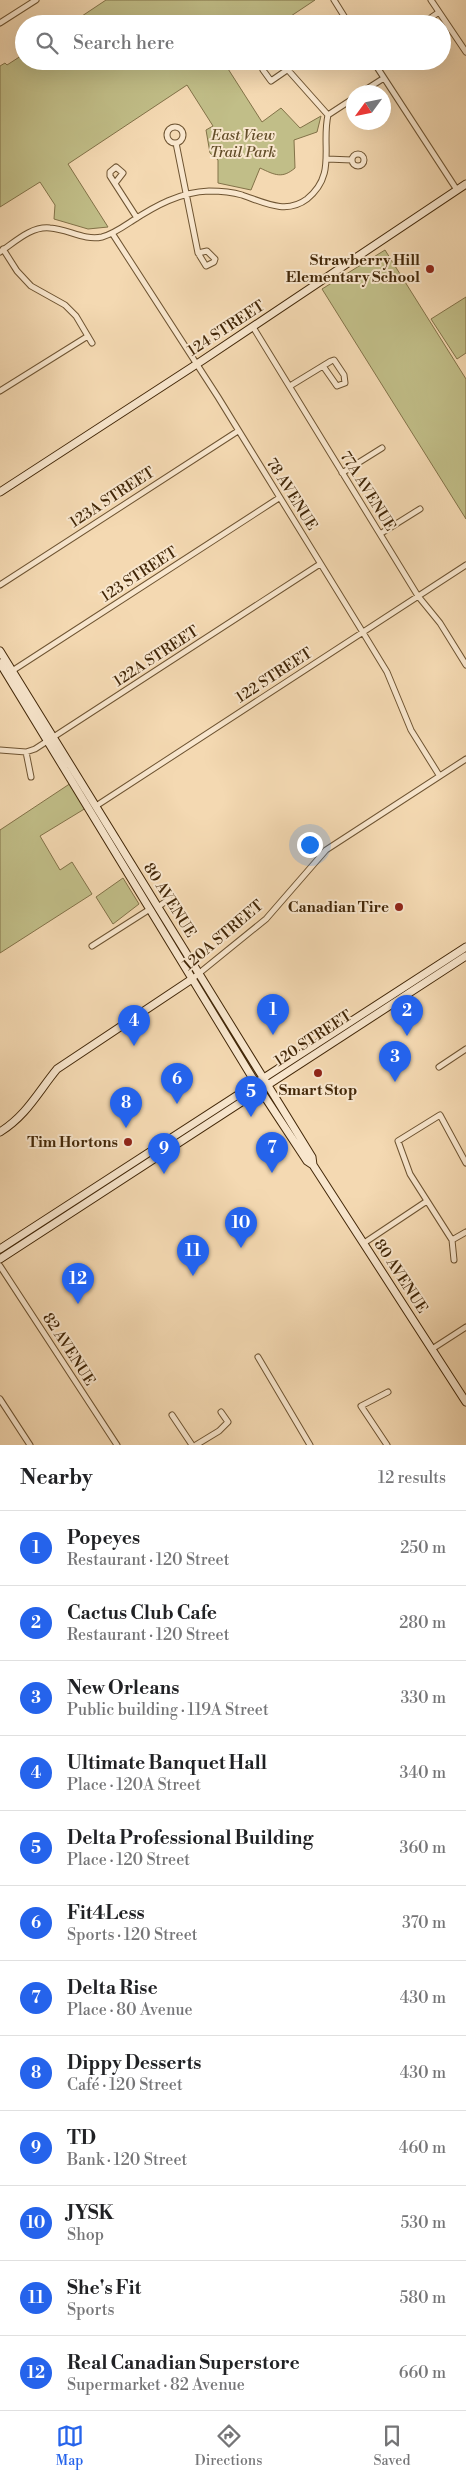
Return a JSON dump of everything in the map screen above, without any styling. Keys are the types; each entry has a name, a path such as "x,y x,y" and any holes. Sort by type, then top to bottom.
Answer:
{"main road":[{"name":"124 STREET","path":"0,492 253,327 466,184"},
{"name":"80 AVENUE","path":"0,651 122,863 154,908 165,928 171,929 312,1157 313,1165"},
{"path":"0,659 6,668 12,671"},
{"name":"80 AVENUE","path":"0,663 96,806 192,979 258,1086 307,1161 313,1165 466,1402"},
{"name":"120 STREET","path":"0,1258 126,1176 258,1086 262,1078 466,947"},
{"path":"454,964 457,958 466,951"},
{"name":"120 STREET","path":"0,1249 135,1161 258,1086 267,1085 466,956"},
{"name":"120A STREET","path":"0,1132 29,1109 44,1084 57,1069 192,979"},
{"path":"126,1176 126,1171 135,1161"},
{"path":"105,1190 107,1184 114,1179 114,1174"}],"street":[{"path":"0,23 36,0"},
{"path":"334,0 343,15"},
{"path":"431,0 441,15"},
{"path":"435,15 439,12"},
{"path":"451,30 466,52"},
{"path":"262,70 268,80 273,80 288,70 328,115"},
{"path":"379,70 457,190"},
{"path":"373,85 384,78"},
{"path":"92,343 76,316 65,305 31,286 2,250 24,235 38,229 51,228 90,238 112,233 162,202 207,191 242,195 262,204 284,207 297,204 306,199 319,187 327,166 325,129 328,115 346,103"},
{"path":"176,143 198,253"},
{"path":"327,159 352,160"},
{"path":"116,182 137,218"},
{"name":"78 AVENUE","path":"112,233 197,364 363,632 386,672 406,720 439,775"},
{"name":"77A AVENUE","path":"253,327 418,596 440,623 466,666"},
{"path":"0,391 88,336"},
{"path":"290,386 323,366 334,360 344,375 345,383 337,386 323,366"},
{"name":"123A STREET","path":"0,585 238,431"},
{"path":"342,473 382,448"},
{"name":"123 STREET","path":"12,671 279,498"},
{"path":"380,534 420,509"},
{"name":"122A STREET","path":"26,752 50,739 320,564"},
{"name":"122 STREET","path":"96,806 466,565"},
{"path":"0,750 26,752 31,777"},
{"name":"120A STREET","path":"192,979 266,918 326,850 466,759"},
{"path":"92,946 169,899"},
{"path":"439,1067 466,1049"},
{"path":"454,1260 452,1240 410,1174 398,1141 440,1116 466,1163"},
{"path":"364,1243 427,1201"},
{"path":"452,1240 466,1232"},
{"name":"82 AVENUE","path":"0,1266 117,1445"},
{"path":"432,1349 466,1327"},
{"path":"258,1357 310,1445"},
{"path":"387,1445 361,1406 388,1392"},
{"path":"0,1399 30,1445"},
{"path":"196,1445 219,1431 228,1422 222,1412"},
{"path":"172,1415 192,1445"}],"green space":[{"path":"106,0 315,0 292,15 84,15"},
{"name":"East View Trail Park","path":"15,60 15,70 229,70 262,122 281,108 300,128 321,116 317,132 294,140 295,168 286,174 278,175 260,168 251,190 218,183 218,160 210,153 206,130 213,126 187,85 68,164 108,227 88,229 54,219 55,205 40,182 0,207 0,66 5,63 7,65"},
{"path":"385,250 466,379 466,519 322,289"},
{"path":"466,297 466,353 457,359 431,319"},
{"path":"71,783 86,808 40,836 60,870 72,862 92,894 0,953 0,830"},
{"path":"123,878 139,904 113,924 96,897"}],"place":[{"name":"Strawberry Hill Elementary School","path":"430,269"},
{"name":"Canadian Tire","path":"399,907"},
{"name":"Popeyes","path":"273,1035"},
{"name":"Cactus Club Cafe","path":"407,1036"},
{"name":"Ultimate Banquet Hall","path":"134,1046"},
{"name":"Smart Stop","path":"318,1073"},
{"name":"New Orleans","path":"395,1082"},
{"name":"Fit4Less","path":"177,1104"},
{"name":"Delta Professional Building","path":"251,1117"},
{"name":"Dippy Desserts","path":"126,1128"},
{"name":"Tim Hortons","path":"128,1142"},
{"name":"Delta Rise","path":"272,1173"},
{"name":"TD","path":"164,1174"},
{"name":"JYSK","path":"241,1248"},
{"name":"She's Fit","path":"193,1276"},
{"name":"Real Canadian Superstore","path":"78,1304"}]}
